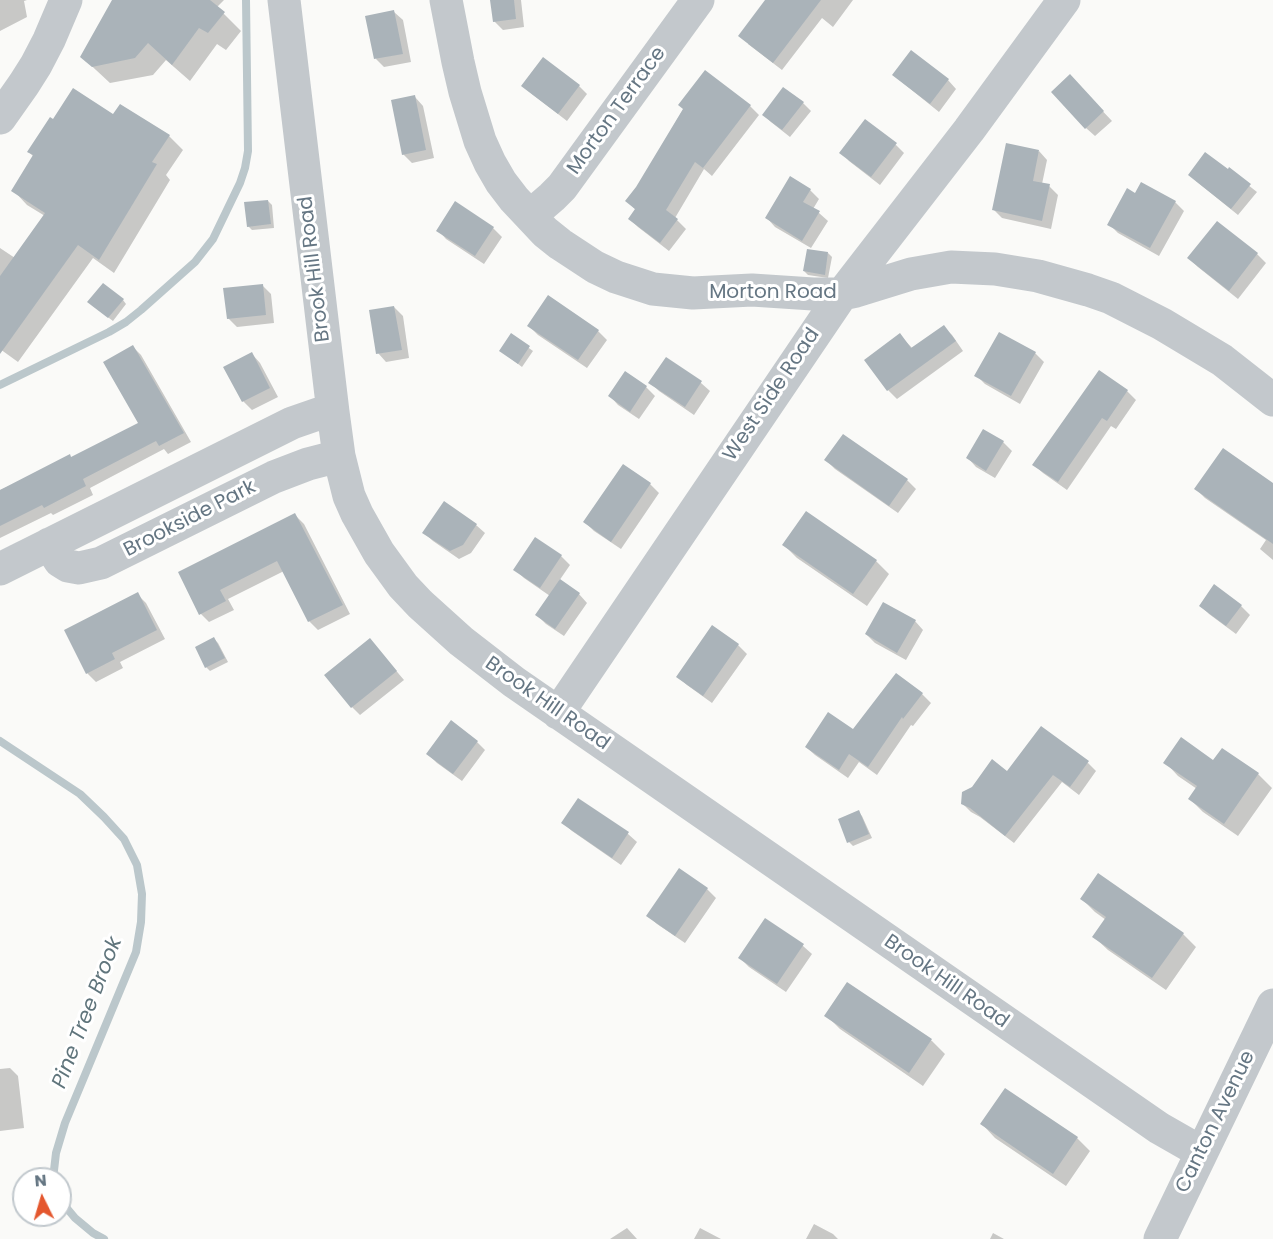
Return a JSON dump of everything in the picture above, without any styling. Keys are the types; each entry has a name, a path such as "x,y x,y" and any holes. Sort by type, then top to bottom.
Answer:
{"street":[{"path":"0,118 36,65 66,0"},
{"name":"Brook Hill Road","path":"284,0 339,456 349,496 357,514 379,553 403,586 432,616 468,647 558,713 1159,1128 1201,1152"},
{"name":"Morton Road","path":"446,0 472,119 490,163 501,182 530,216 560,244 586,262 616,277 653,289 693,293 752,290 842,294 911,274 951,267 995,269 1038,276 1096,292 1162,324 1222,360 1273,400"},
{"name":"Morton Terrace","path":"530,216 562,187 698,0"},
{"name":"West Side Road","path":"558,713 842,294 969,130 1064,0"},
{"name":"Brookside Park","path":"0,569 292,423 318,414 333,412"},
{"name":"Brookside Park","path":"49,544 60,561 68,566 78,568 101,563 274,477 308,464 339,456"},
{"name":"Canton Avenue","path":"1161,1239 1273,1005"}],"building":[{"path":"112,0 210,0 225,12 208,33 199,28 172,65 148,43 135,58 92,67 80,57"},
{"path":"490,0 514,0 516,19 493,22"},
{"path":"765,0 821,0 773,63 738,36"},
{"path":"394,10 403,54 374,59 365,16"},
{"path":"911,50 949,79 930,104 892,75"},
{"path":"543,57 580,85 558,114 521,86"},
{"path":"705,70 751,105 703,168 695,162 666,210 678,219 660,243 628,219 635,209 625,201 636,187 683,109 678,105"},
{"path":"1070,74 1104,111 1085,129 1051,92"},
{"path":"783,87 804,102 782,130 762,115"},
{"path":"73,88 113,114 120,104 170,135 152,162 157,164 99,260 78,245 0,354 0,276 45,213 11,191 33,155 27,152 50,117 53,119"},
{"path":"415,95 426,150 402,155 391,100"},
{"path":"865,119 897,143 871,177 839,153"},
{"path":"1006,143 1039,150 1033,181 1050,184 1042,221 992,210"},
{"path":"1205,152 1251,184 1231,209 1188,175"},
{"path":"790,176 811,189 803,202 820,211 802,241 765,218"},
{"path":"1141,182 1176,201 1150,248 1107,225 1127,188 1135,193"},
{"path":"268,200 271,224 247,227 244,202"},
{"path":"455,201 494,227 475,256 436,231"},
{"path":"1217,221 1258,253 1229,291 1187,258"},
{"path":"807,249 828,252 825,275 803,271"},
{"path":"103,283 124,299 108,318 87,302"},
{"path":"263,284 266,315 227,319 223,288"},
{"path":"548,295 599,330 578,360 527,326"},
{"path":"394,306 402,350 376,354 369,310"},
{"path":"944,325 956,341 887,391 864,360 900,333 911,348"},
{"path":"999,332 1036,352 1011,396 974,376"},
{"path":"511,333 530,346 518,364 499,351"},
{"path":"133,345 184,433 159,446 156,441 83,479 86,486 44,508 42,505 0,526 0,490 70,454 71,457 138,423 103,362"},
{"path":"252,352 270,388 242,402 223,367"},
{"path":"666,357 702,381 685,407 648,383"},
{"path":"1099,370 1128,390 1107,421 1102,418 1058,482 1032,465"},
{"path":"625,371 647,386 630,412 608,396"},
{"path":"983,429 1004,441 986,471 966,458"},
{"path":"843,434 908,479 889,506 824,460"},
{"path":"1223,448 1273,483 1273,544 1194,489"},
{"path":"623,464 651,483 611,542 583,522"},
{"path":"444,501 477,524 463,545 450,551 422,533"},
{"path":"806,511 877,560 853,594 782,545"},
{"path":"295,513 343,605 308,622 277,561 220,590 226,601 199,615 178,572"},
{"path":"535,537 562,555 540,588 513,570"},
{"path":"560,579 580,593 555,629 535,615"},
{"path":"1214,584 1242,605 1226,626 1199,606"},
{"path":"138,592 157,630 112,653 115,659 86,674 64,630"},
{"path":"883,602 916,620 897,653 865,634"},
{"path":"712,625 739,644 703,696 676,677"},
{"path":"214,637 225,658 205,668 195,647"},
{"path":"370,638 397,671 351,708 324,675"},
{"path":"896,673 923,693 903,719 902,717 868,767 849,754 839,770 805,747 828,712 853,729"},
{"path":"451,720 478,741 453,774 426,754"},
{"path":"1041,726 1089,761 1070,787 1053,775 1005,836 970,808 961,804 962,792 972,787 992,759 1007,771"},
{"path":"1181,737 1213,760 1222,748 1259,773 1224,824 1188,799 1197,786 1163,763"},
{"path":"578,798 629,832 612,858 561,823"},
{"path":"859,810 869,834 847,843 838,819"},
{"path":"679,868 708,888 675,936 646,916"},
{"path":"1098,873 1184,933 1152,978 1092,937 1106,917 1080,899"},
{"path":"765,918 804,944 777,984 738,958"},
{"path":"847,982 932,1039 909,1073 824,1016"},
{"path":"1005,1088 1078,1137 1053,1174 980,1124"}],"waterway":[{"name":"Pine Tree Brook","path":"0,385 126,322 195,262 213,239 240,183 248,151 246,0"},
{"name":"Pine Tree Brook","path":"0,741 80,794 104,817 124,839 137,865 142,894 141,922 136,952 65,1123 54,1167"},
{"name":"Pine Tree Brook","path":"72,1214 93,1233 104,1239"}]}
